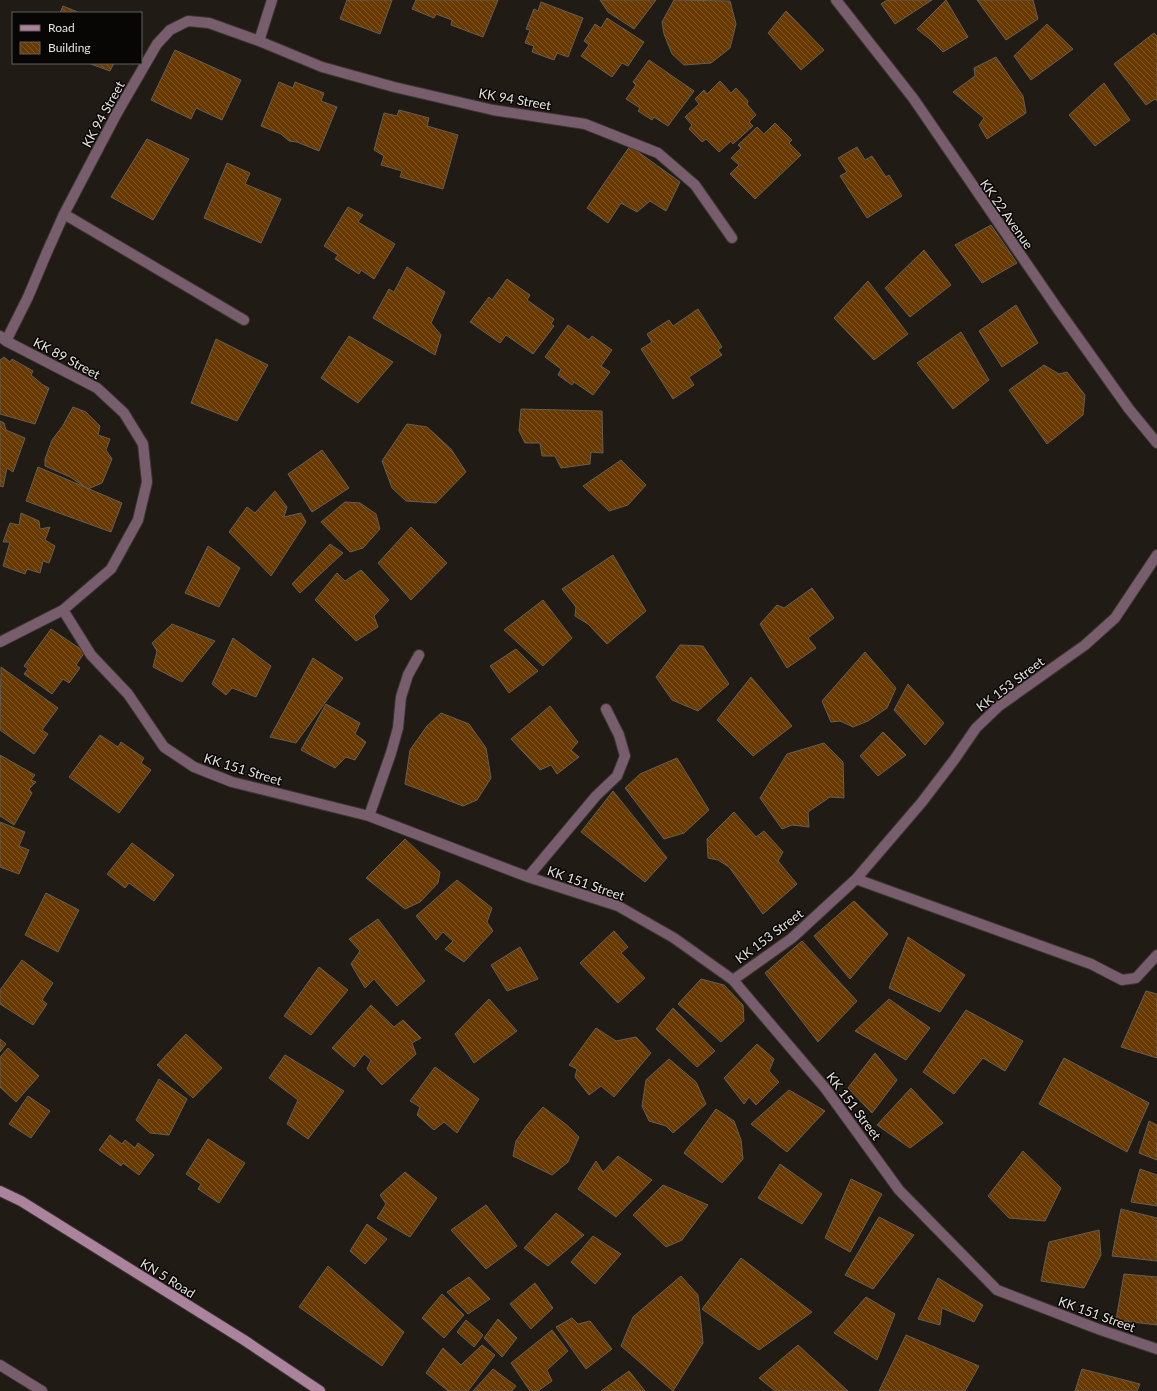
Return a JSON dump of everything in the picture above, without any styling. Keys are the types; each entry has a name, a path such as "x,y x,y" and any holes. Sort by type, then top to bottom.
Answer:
{"main road":[{"name":"KN 5 Road","path":"0,1191 20,1201 231,1332 320,1391"}],"street":[{"path":"259,41 272,0"},
{"name":"KK 22 Avenue","path":"836,0 913,98 1057,308 1129,409 1157,443"},
{"name":"KK 94 Street","path":"3,338 28,297 64,214 117,113 157,44 170,30 188,21 209,23 259,41 322,67 394,87 493,110 585,124 658,153 694,185 732,238"},
{"path":"64,214 244,320"},
{"name":"KK 89 Street","path":"0,642 63,610 111,569 138,520 146,482 143,444 124,413 97,388 3,338"},
{"name":"KK 153 Street","path":"733,980 792,938 856,879 922,802 976,728 999,706 1085,645 1115,618 1157,556"},
{"name":"KK 151 Street","path":"63,610 91,655 128,694 164,747 194,768 232,782 368,816 528,877 618,906 674,938 733,980 825,1088 899,1190 997,1290 1098,1329 1157,1349"},
{"path":"368,816 391,753 398,728 401,696 408,675 419,655"},
{"name":"KK 151 Street","path":"528,877 596,796 617,776 625,756 619,735 606,709"},
{"path":"856,879 1091,964 1122,980 1136,978 1157,955"},
{"path":"0,1365 42,1391"}],"building":[{"path":"347,0 392,0 380,34 340,19"},
{"path":"416,0 498,0 483,37 451,25 452,20 436,14 434,18 412,9"},
{"path":"600,0 656,0 634,29 608,12"},
{"path":"674,0 730,1 736,24 730,48 711,63 684,65 672,54 664,34 662,22"},
{"path":"887,0 932,0 895,24 881,4"},
{"path":"946,0 968,37 943,52 917,29"},
{"path":"977,0 1033,0 1038,19 1006,40"},
{"path":"541,2 583,18 568,57 557,53 554,60 532,52 534,46 525,43 530,30 526,29 534,9 538,11"},
{"path":"63,6 78,12 60,12"},
{"path":"786,11 824,50 801,70 768,33"},
{"path":"607,18 644,42 628,66 622,63 612,77 581,56 589,45 584,41 595,24 601,28"},
{"path":"1047,24 1073,49 1031,80 1014,56"},
{"path":"1154,33 1157,36 1157,101 1155,99 1146,105 1114,64"},
{"path":"175,50 241,80 222,120 196,108 191,119 151,100"},
{"path":"996,57 1023,96 1026,113 987,139 979,125 984,118 953,92 975,76 974,68"},
{"path":"649,60 694,91 668,126 654,117 652,120 638,111 640,108 626,99 636,85 633,82"},
{"path":"91,64 114,64 110,71"},
{"path":"720,81 731,93 736,88 748,101 747,104 756,115 749,122 753,126 733,144 731,141 719,152 706,139 702,142 689,129 692,125 685,117 699,104 695,99 704,90 707,94"},
{"path":"279,82 293,88 295,82 324,93 321,101 337,107 319,151 297,142 289,141 281,134 261,126"},
{"path":"1104,83 1130,120 1095,146 1069,115"},
{"path":"399,110 429,118 427,126 458,135 443,189 400,177 402,171 381,165 384,156 374,150 384,113 397,116"},
{"path":"775,123 792,140 789,143 801,155 755,199 730,174 739,165 731,158 741,148 738,145 757,127 764,134"},
{"path":"147,139 189,159 153,220 111,197"},
{"path":"630,146 680,182 666,211 650,201 637,212 621,203 608,223 587,208"},
{"path":"857,147 865,160 872,156 886,177 889,175 902,196 867,218 840,176 847,172 838,158"},
{"path":"227,163 250,173 245,184 281,199 261,243 204,218"},
{"path":"348,207 363,215 358,222 395,244 374,279 361,270 359,274 335,259 338,255 324,246"},
{"path":"991,225 1017,263 982,283 955,245"},
{"path":"924,250 951,285 910,317 885,288"},
{"path":"407,267 445,292 431,323 441,335 435,355 373,318 389,289 394,292"},
{"path":"507,279 530,295 527,300 554,319 551,324 554,326 533,354 506,335 500,343 470,322 489,297 492,300"},
{"path":"868,281 908,334 874,360 834,318"},
{"path":"1016,305 1038,343 1002,367 979,331"},
{"path":"698,309 722,347 718,350 722,355 689,377 694,385 673,399 641,349 652,342 647,334 669,320 673,326"},
{"path":"568,325 589,340 592,336 612,350 601,366 610,372 593,395 574,382 572,385 558,375 561,369 545,357"},
{"path":"961,332 989,380 953,409 917,363"},
{"path":"349,336 393,362 358,403 321,378"},
{"path":"216,339 268,365 237,421 191,403"},
{"path":"4,357 10,362 12,359 33,371 31,375 49,388 35,424 0,414 0,360"},
{"path":"1044,365 1059,374 1067,372 1085,395 1083,415 1047,444 1009,390"},
{"path":"73,407 86,412 100,426 98,435 110,439 106,450 112,459 102,483 88,489 70,477 45,466 45,459 52,440 62,427"},
{"path":"521,409 602,411 603,453 591,452 590,464 561,468 555,456 542,456 540,443 525,443 519,431"},
{"path":"0,421 4,423 6,430 25,438 13,472 7,468 3,487 0,486"},
{"path":"407,424 427,427 451,449 466,472 436,503 406,501 392,488 382,461"},
{"path":"322,450 349,488 312,512 288,474"},
{"path":"621,460 646,485 628,505 609,511 583,486"},
{"path":"38,467 122,503 111,532 26,501"},
{"path":"275,491 287,507 284,517 301,513 306,522 271,576 229,532 247,507 255,513"},
{"path":"345,502 360,503 376,514 380,529 363,548 350,552 321,522"},
{"path":"21,513 39,521 40,529 50,527 45,540 55,546 49,563 43,561 40,573 27,569 25,574 3,566 10,542 3,542 10,523 19,525"},
{"path":"411,527 447,563 411,600 378,563"},
{"path":"330,544 343,553 300,593 292,584"},
{"path":"208,546 240,568 219,607 185,593"},
{"path":"613,555 646,611 607,644 588,624 575,616 576,607 562,589"},
{"path":"361,570 389,600 374,616 378,627 356,641 315,600 337,573 345,581"},
{"path":"812,588 834,618 808,638 816,648 787,668 760,624 777,605 784,608"},
{"path":"543,600 572,638 543,666 504,630"},
{"path":"172,624 215,641 182,682 153,667 157,651 152,643"},
{"path":"51,629 85,652 76,665 80,668 69,683 63,679 52,694 24,674 28,669 24,666"},
{"path":"233,638 271,666 256,697 232,688 226,695 212,684"},
{"path":"680,645 703,646 729,684 698,711 672,700 656,677"},
{"path":"516,649 538,671 509,693 490,666"},
{"path":"865,652 896,688 887,708 868,721 853,727 840,721 831,722 822,701"},
{"path":"313,658 343,678 296,743 270,737"},
{"path":"1,667 58,708 42,730 48,734 34,754 0,730"},
{"path":"751,677 792,726 753,756 717,720"},
{"path":"908,684 944,723 925,745 894,710"},
{"path":"326,704 360,723 355,734 366,742 355,760 346,757 335,768 301,750"},
{"path":"550,706 578,742 571,750 579,757 557,774 551,765 540,770 511,739"},
{"path":"441,713 469,724 486,748 491,778 477,800 463,806 405,784 410,750 427,726"},
{"path":"883,732 906,755 878,776 860,756"},
{"path":"100,735 118,747 121,742 144,758 141,763 151,770 119,813 69,777"},
{"path":"824,743 843,762 844,798 830,797 808,812 809,827 792,825 782,829 760,798 787,754"},
{"path":"0,755 35,775 31,780 36,782 29,789 32,793 14,825 0,816"},
{"path":"677,758 709,810 684,833 664,839 625,788 640,774"},
{"path":"613,791 667,858 645,882 581,832"},
{"path":"734,812 756,837 764,831 783,852 778,861 797,884 763,914 729,867 718,860 708,858 707,839"},
{"path":"0,822 25,832 19,846 29,850 19,874 0,867"},
{"path":"405,839 440,872 438,883 420,902 405,909 366,878"},
{"path":"132,843 174,875 154,901 129,883 125,888 107,874"},
{"path":"457,880 492,908 487,922 493,931 464,962 445,949 453,941 443,932 436,940 416,916"},
{"path":"46,893 79,910 58,952 25,935"},
{"path":"854,901 888,934 850,979 814,936"},
{"path":"378,919 425,981 397,1006 374,979 365,988 351,964 360,951 349,939"},
{"path":"614,931 628,947 621,953 645,978 618,1003 580,963"},
{"path":"908,937 965,975 940,1012 889,988"},
{"path":"802,941 857,1001 818,1042 765,973"},
{"path":"520,947 538,979 507,991 491,965"},
{"path":"22,960 53,983 42,1000 47,1004 33,1025 0,1004 0,990"},
{"path":"319,967 348,990 311,1035 284,1016"},
{"path":"701,979 724,985 743,1005 744,1021 721,1042 678,1004"},
{"path":"1146,991 1157,994 1157,1058 1121,1047"},
{"path":"489,999 517,1031 474,1063 455,1034"},
{"path":"889,999 930,1028 906,1060 855,1031"},
{"path":"371,1005 394,1027 403,1020 421,1038 412,1043 416,1054 382,1085 367,1069 371,1060 364,1054 354,1067 332,1048"},
{"path":"673,1008 715,1051 697,1067 656,1029"},
{"path":"966,1010 1023,1041 1005,1071 983,1058 954,1094 923,1072"},
{"path":"596,1028 616,1041 636,1037 651,1053 614,1097 601,1086 589,1095 575,1077 577,1069 569,1065"},
{"path":"186,1034 222,1068 193,1098 157,1065"},
{"path":"0,1039 6,1044 0,1052"},
{"path":"757,1044 774,1059 769,1071 779,1082 756,1105 749,1097 744,1104 724,1078"},
{"path":"8,1048 39,1076 16,1102 0,1087 0,1057"},
{"path":"875,1053 897,1080 872,1113 848,1088"},
{"path":"285,1055 344,1091 308,1139 287,1124 298,1100 269,1078"},
{"path":"1064,1058 1149,1103 1127,1152 1039,1104"},
{"path":"669,1059 696,1082 706,1104 673,1133 666,1126 649,1121 642,1106 646,1080"},
{"path":"435,1067 479,1099 457,1133 444,1122 434,1130 417,1115 420,1107 410,1101"},
{"path":"159,1079 187,1099 169,1135 150,1133 136,1120"},
{"path":"911,1088 943,1123 910,1148 877,1125"},
{"path":"789,1090 825,1111 787,1152 751,1124"},
{"path":"28,1096 50,1111 31,1138 9,1124"},
{"path":"543,1107 568,1126 579,1137 568,1162 552,1175 513,1156 516,1141 527,1125"},
{"path":"716,1109 734,1121 741,1140 743,1159 722,1183 684,1153"},
{"path":"1149,1121 1157,1125 1157,1160 1139,1153"},
{"path":"110,1135 122,1144 125,1140 135,1148 138,1143 154,1155 139,1175 123,1163 121,1166 99,1150"},
{"path":"208,1139 245,1163 219,1203 198,1189 201,1184 186,1174"},
{"path":"1023,1151 1061,1188 1045,1221 1009,1218 988,1196"},
{"path":"618,1156 652,1180 616,1217 578,1189 596,1161 603,1172"},
{"path":"780,1164 822,1194 802,1224 758,1198"},
{"path":"1140,1169 1157,1175 1157,1206 1131,1202"},
{"path":"405,1172 437,1198 410,1237 377,1218 386,1204 380,1195"},
{"path":"851,1179 882,1194 850,1252 825,1238"},
{"path":"663,1185 708,1205 682,1240 666,1247 633,1215"},
{"path":"486,1205 517,1246 486,1269 451,1230"},
{"path":"1121,1209 1157,1218 1157,1261 1112,1256"},
{"path":"556,1213 584,1235 548,1266 524,1248"},
{"path":"879,1217 914,1235 873,1289 845,1275"},
{"path":"367,1224 387,1239 365,1264 350,1251"},
{"path":"1099,1230 1101,1255 1084,1288 1041,1281 1049,1242"},
{"path":"593,1236 621,1254 595,1284 571,1262"},
{"path":"741,1258 812,1312 759,1350 702,1309"},
{"path":"328,1266 404,1332 382,1366 299,1307"},
{"path":"1124,1274 1157,1277 1157,1325 1116,1320"},
{"path":"681,1276 698,1295 703,1343 673,1391 621,1346 633,1317"},
{"path":"469,1277 490,1299 468,1314 447,1292"},
{"path":"938,1278 983,1305 974,1322 942,1308 940,1325 918,1319"},
{"path":"535,1283 553,1308 531,1329 510,1304"},
{"path":"442,1294 464,1315 444,1338 422,1318"},
{"path":"866,1297 895,1314 877,1360 834,1333"},
{"path":"572,1318 578,1324 590,1321 612,1349 586,1369 556,1327"},
{"path":"498,1319 517,1338 502,1357 484,1338"},
{"path":"466,1320 483,1335 474,1347 457,1332"},
{"path":"552,1330 568,1351 547,1370 552,1381 538,1391 530,1391 511,1363"},
{"path":"906,1335 979,1366 965,1391 879,1391"},
{"path":"482,1345 495,1355 468,1391 448,1391 426,1373 443,1348 461,1365"},
{"path":"798,1345 848,1391 775,1391 759,1378"},
{"path":"493,1369 516,1386 512,1391 473,1391"},
{"path":"1082,1369 1140,1384 1137,1391 1075,1391"},
{"path":"629,1371 645,1391 601,1391"}]}
